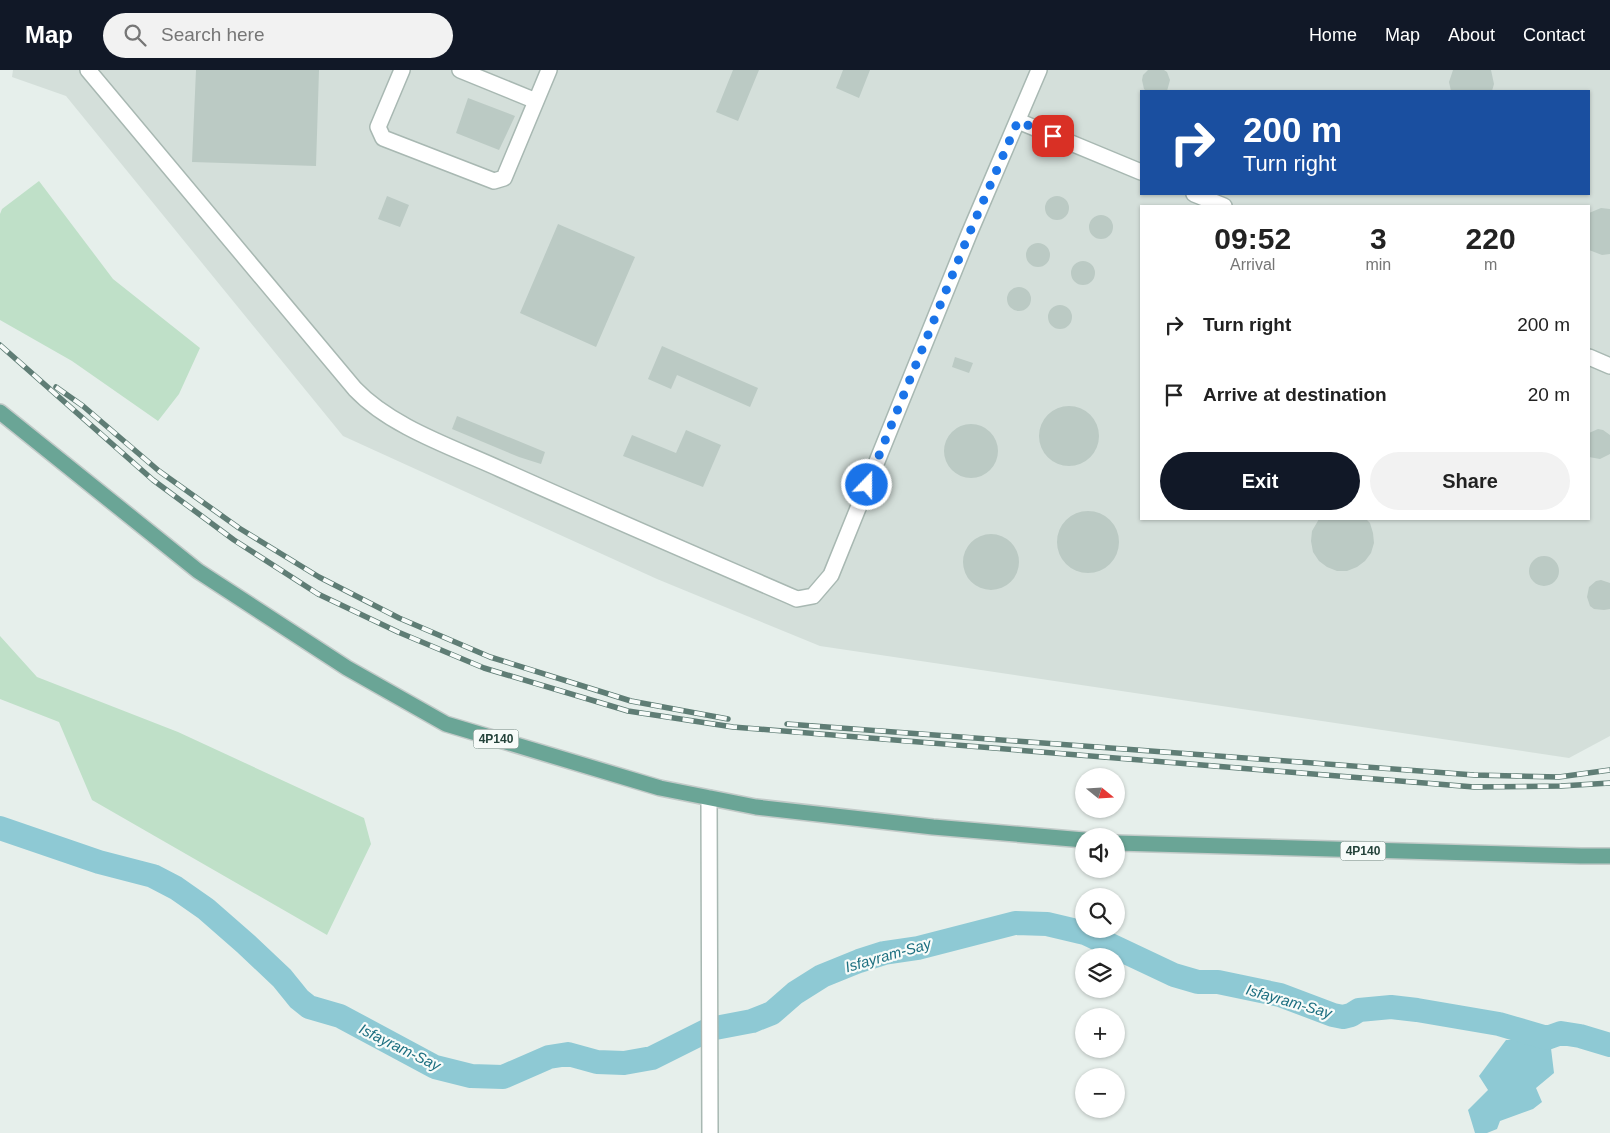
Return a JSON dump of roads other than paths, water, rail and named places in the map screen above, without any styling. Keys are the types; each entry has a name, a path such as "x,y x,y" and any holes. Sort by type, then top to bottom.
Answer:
{"main road":[{"name":"4P140","path":"0,412 198,571 347,668 446,724 660,788 756,807 933,827 1075,839"},
{"name":"4P140","path":"1125,843 1610,856"}],"street":[{"path":"88,70 355,390 368,403 405,426 797,599 813,596 831,575 969,234 1039,70"},
{"path":"402,70 378,127 383,138 494,181 504,178 548,70"},
{"path":"460,70 536,101"},
{"path":"1018,121 1140,172"},
{"path":"1196,195 1222,205"},
{"path":"1590,357 1610,366"},
{"path":"709,798 710,1133"}],"water":[{"path":"1506,1040 1550,1040 1554,1073 1536,1088 1542,1102 1533,1109 1500,1121 1497,1129 1487,1133 1475,1133 1468,1110 1488,1090 1479,1076"}],"waterway":[{"name":"Isfayram-Say","path":"0,828 99,862 153,876 176,888 206,909 246,944 309,1007 340,1016 435,1067 471,1076 503,1077 549,1057 568,1054 597,1062 624,1063 652,1058 710,1029 752,1021 772,1013 795,993 822,976 859,961 884,953 918,948 1015,923 1047,924 1085,933 1174,975 1198,982 1218,982 1280,995 1333,1015 1343,1017 1359,1010 1391,1007 1499,1024 1547,1038 1561,1033 1580,1036 1610,1045"}],"railway":[{"path":"0,345 153,480 234,540 318,594 398,632 484,668 628,711 733,727 1474,787 1561,786 1610,783"},
{"path":"56,387 83,406 159,471 239,528 319,577 399,618 490,657 631,701 728,719"},
{"path":"787,724 1474,775 1559,777 1610,770"}]}
